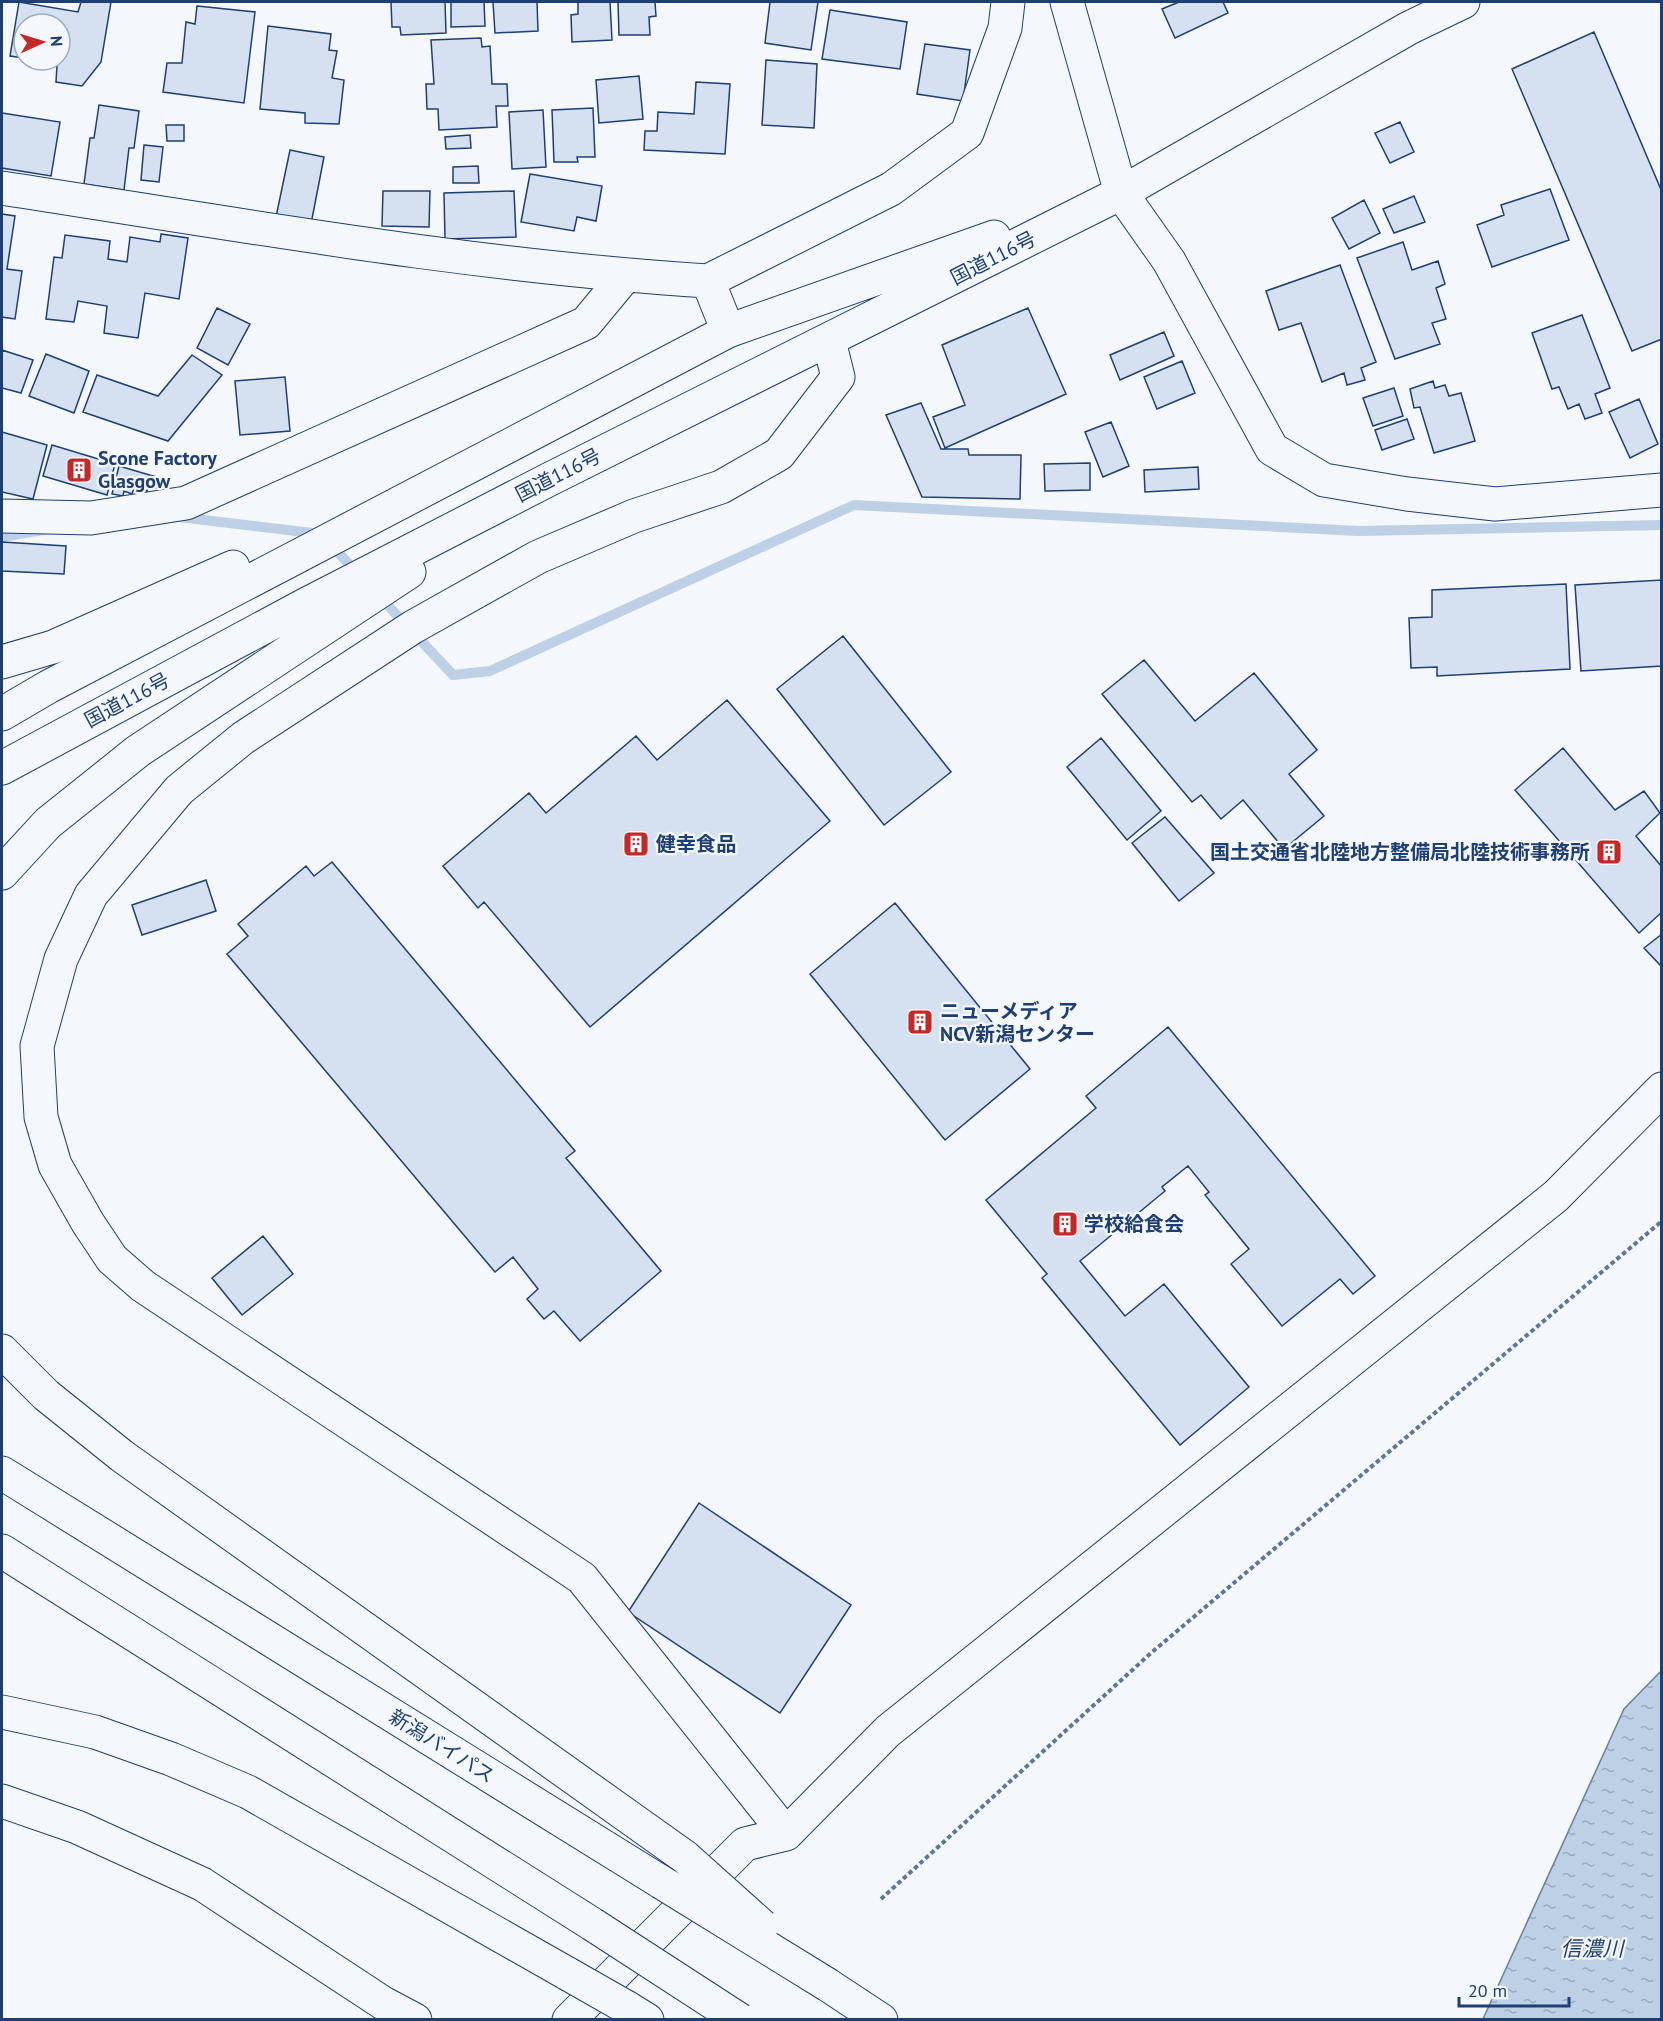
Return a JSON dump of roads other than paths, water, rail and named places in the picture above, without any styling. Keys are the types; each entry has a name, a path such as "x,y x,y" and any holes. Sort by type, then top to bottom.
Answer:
{"main road":[{"path":"2,188 313,236 625,276 708,281 891,189 967,133 1005,28 1008,2"},
{"path":"1067,2 1121,193 1169,261 1272,449 1324,480 1407,494 1495,504 1662,490"},
{"name":"国道116号","path":"2,768 305,605 548,480 1121,193 1409,28 1463,2"},
{"name":"国道116号","path":"2,714 728,331 1121,193"},
{"path":"2,516 91,518 186,503 586,322 625,276"},
{"path":"708,281 728,331"},
{"path":"786,1834 582,1578 143,1286 112,1259 88,1223 55,1165 42,1117 36,1046 61,959 91,895 179,790 243,738 393,640 538,557 634,516 720,487 779,454 838,376 828,341"},
{"path":"2,873 48,823 138,751 548,480"},
{"path":"2,662 53,647 239,564 328,540"},
{"path":"568,2019 745,1844 786,1834 888,1731 1556,1196 1662,1089"},
{"path":"2,1351 46,1395 122,1456 685,1857 828,1985"},
{"name":"新潟バイパス","path":"2,1473 881,2019"},
{"path":"2,1551 740,2019"},
{"path":"2,1712 95,1732 171,1759 248,1792 647,2019"},
{"path":"2,1801 77,1827 202,1884 383,2003 415,2019"}],"water":[{"name":"信濃川","path":"1661,1671 1661,2019 1483,2019 1624,1709"}],"waterway":[{"path":"379,596 453,675 490,671 854,505 1358,531 1662,525"},
{"path":"179,517 321,534 358,574"},
{"path":"2,537 43,530"}],"place":[{"name":"Scone Factory Glasgow","path":"79,470"},
{"name":"健幸食品","path":"636,844"},
{"name":"国土交通省北陸地方整備局北陸技術事務所","path":"1609,852"},
{"name":"ニューメディア NCV新潟センター","path":"920,1022"},
{"name":"学校給食会","path":"1065,1224"}]}
